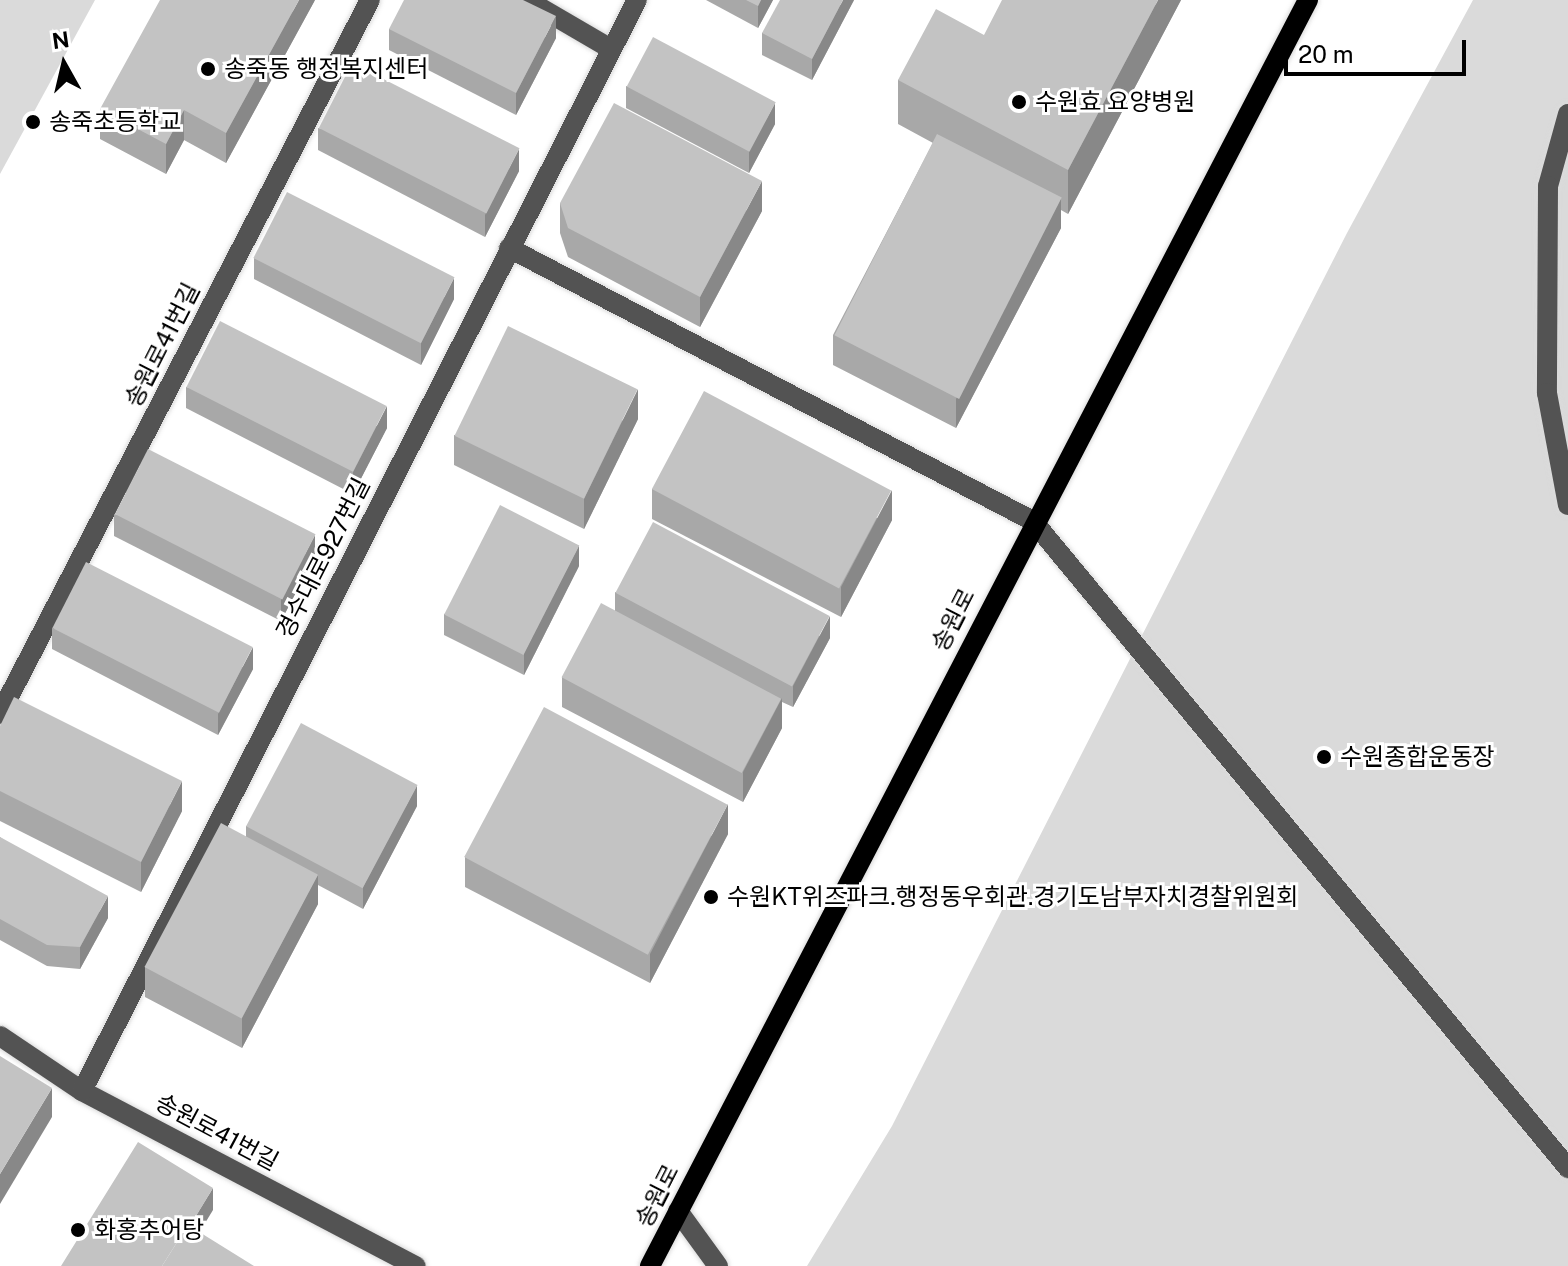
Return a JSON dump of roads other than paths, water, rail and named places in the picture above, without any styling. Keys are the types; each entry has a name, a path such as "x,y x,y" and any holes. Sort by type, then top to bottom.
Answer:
{"main road":[{"name":"송원로","path":"650,1266 1033,521 1308,0"}],"street":[{"name":"송원로41번길","path":"0,714 370,0"},
{"path":"527,0 611,49"},
{"name":"경수대로927번길","path":"82,1091 637,0"},
{"path":"1568,114 1548,186 1547,393 1568,505"},
{"path":"509,248 1033,521 1568,1168"},
{"name":"송원로41번길","path":"0,1036 82,1091 416,1266"},
{"path":"678,1211 718,1266"}],"place":[{"name":"송죽동 행정복지센터","path":"208,69"},
{"name":"수원효 요양병원","path":"1019,102"},
{"name":"송죽초등학교","path":"33,122"},
{"name":"수원종합운동장","path":"1324,757"},
{"name":"수원KT위즈파크.행정동우회관.경기도남부자치경찰위원회","path":"711,897"},
{"name":"화홍추어탕","path":"78,1230"}]}
